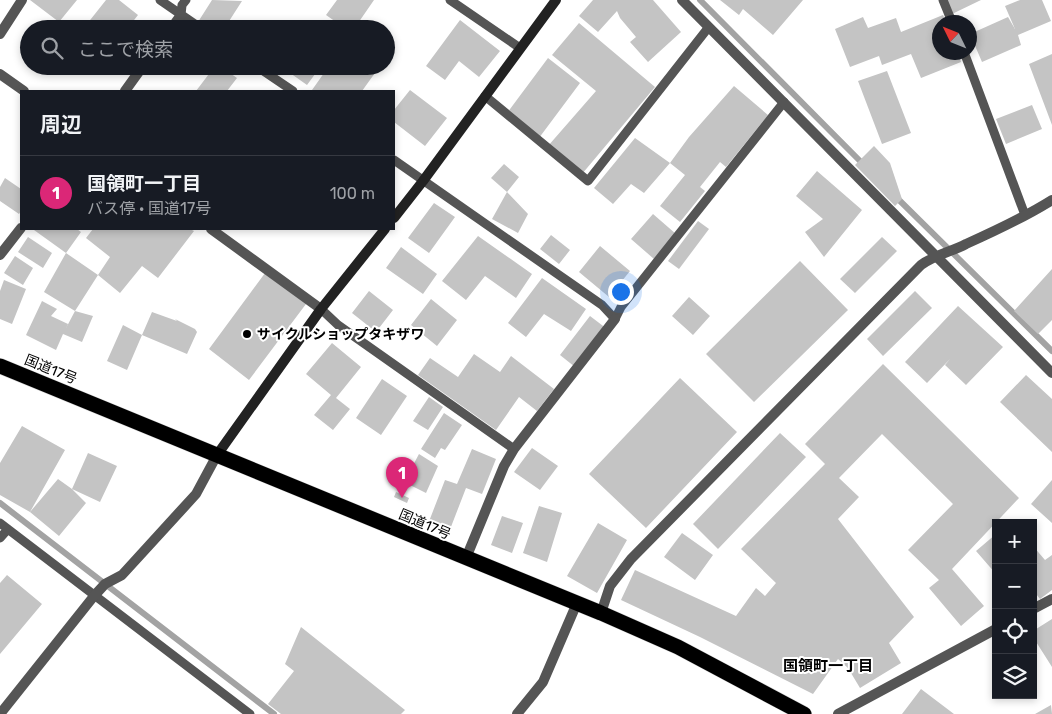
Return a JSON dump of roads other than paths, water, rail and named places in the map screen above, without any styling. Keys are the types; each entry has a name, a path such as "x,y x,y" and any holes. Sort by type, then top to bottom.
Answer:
{"highway":[{"name":"国道17号","path":"0,366 601,613 678,647 804,714"}],"street":[{"path":"0,34 22,0"},
{"path":"395,217 556,0"},
{"path":"682,0 1052,373"},
{"path":"177,20 181,15"},
{"path":"0,74 23,90"},
{"path":"126,90 137,75"},
{"path":"601,613 610,586 631,559 921,265 935,256 965,245 1052,200"},
{"path":"0,256 20,229"},
{"path":"212,230 322,309"},
{"path":"0,714 94,596 105,584 122,575 196,494 217,454 322,309 384,230"},
{"path":"466,558 504,466 514,449 615,319"},
{"path":"1037,607 1052,599"},
{"path":"517,714 543,682 577,603"},
{"path":"838,714 992,631"}],"lane":[{"path":"160,0 188,20"},
{"path":"181,15 182,5 186,0"},
{"path":"450,0 520,48"},
{"path":"944,0 949,15"},
{"path":"484,96 588,180 708,28"},
{"path":"967,60 1025,215"},
{"path":"269,75 292,90"},
{"path":"395,161 602,305 615,319 622,307 784,102"},
{"path":"322,309 338,325 514,449"},
{"path":"0,523 250,714"},
{"path":"0,538 8,529"}],"waterway":[{"path":"700,0 865,166"},
{"path":"895,196 1052,351"},
{"path":"0,503 274,714"}],"place":[{"name":"サイクルショップタキザワ","path":"247,334"},
{"name":"国領町一丁目","path":"402,498"}],"district":[{"name":"国領町一丁目","path":"828,666"}]}
